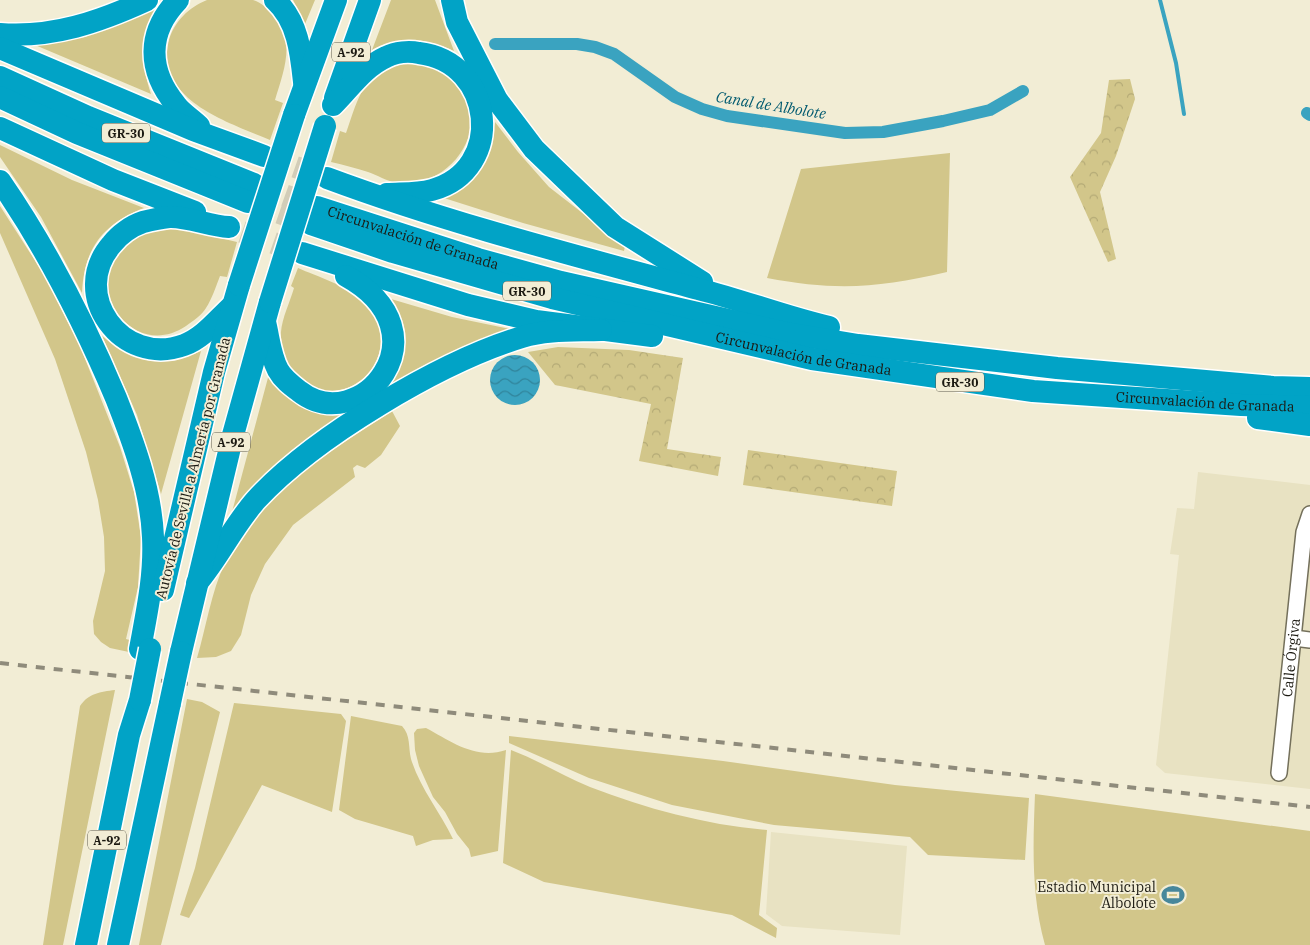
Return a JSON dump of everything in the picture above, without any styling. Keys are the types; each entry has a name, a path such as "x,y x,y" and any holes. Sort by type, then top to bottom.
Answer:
{"highway":[{"path":"0,34 57,32 93,22 146,0"},
{"path":"178,0 166,13 158,30 154,46 156,69 163,87 176,106 209,135"},
{"path":"276,0 282,6 296,31 305,84"},
{"name":"Autovía de Sevilla a Almería por Granada","path":"86,945 145,649 192,459 236,295 294,115 336,0"},
{"name":"A-92","path":"118,945 181,652 230,444 267,310 325,126 370,0"},
{"path":"452,0 457,22 497,100 534,149 616,227 724,296"},
{"path":"0,48 264,156"},
{"path":"332,105 365,69 387,56 410,52 433,54 453,64 468,78 478,97 482,110 483,127 479,146 468,166 453,180 434,190 373,195"},
{"name":"GR-30","path":"0,77 251,193 77,133 0,97"},
{"path":"0,128 97,172 235,229 170,217 140,223 119,236 105,252 97,268 95,286 99,305 108,321 122,338 143,348 165,350 184,345 205,332 236,295"},
{"path":"328,178 373,195 481,230 724,296 819,325 862,335 883,348"},
{"path":"0,181 26,219 93,342 134,447 144,481 153,542 152,582 145,649"},
{"name":"Circunvalación de Granada","path":"1310,388 1130,376 883,348 786,333 561,282 460,253 314,216 393,252 543,296 812,359 1033,391 1176,401 1310,407"},
{"path":"302,253 468,305 536,321 721,348 746,344"},
{"path":"267,310 273,358 278,371 287,382 304,395 321,402 341,403 359,396 375,386 387,369 393,351 394,335 390,318 379,300 362,284 323,260"},
{"path":"197,583 215,561 234,529 271,485 296,464 367,414 454,366 524,336 553,332 602,330"},
{"path":"1273,387 1300,379 1310,379"},
{"path":"1176,401 1202,411 1310,425"}],"street":[{"name":"Calle Órgiva","path":"1279,773 1304,532 1310,514"},
{"path":"1294,638 1310,640"}],"shaded area":[{"path":"1198,472 1310,485 1310,789 1165,773 1156,765 1179,555 1170,554 1177,508 1194,509"},
{"path":"771,832 907,846 900,935 782,926 766,914"}],"green space":[{"path":"207,0 253,0 268,9 280,23 284,33 286,55 285,66 275,100 283,103 270,140 234,125 198,106 183,93 173,78 167,61 171,33 178,21 188,11"},
{"path":"293,0 315,0 305,24"},
{"path":"391,0 435,0 454,51 433,43 413,40 393,42 372,50"},
{"path":"165,2 151,26 144,46 144,67 151,94 35,45 85,37"},
{"path":"405,63 435,66 464,91 470,108 471,125 467,142 458,156 446,169 431,178 414,183 396,183 371,173 331,162 340,131 346,133 364,88 379,74"},
{"path":"1130,79 1135,99 1116,156 1100,192 1116,259 1108,262 1070,177 1101,133 1109,80"},
{"path":"495,122 549,187 625,246 624,251 523,223 444,198 466,183 480,167 489,148"},
{"path":"0,145 72,180 144,208 117,222 98,240 87,263 82,293 41,217 0,157"},
{"path":"950,153 947,272 900,282 857,286 815,285 767,278 801,169"},
{"path":"0,206 43,273 80,346 120,447 134,492 141,537 138,587 126,639 133,641 129,652 110,648 94,634 93,621 105,571 104,537 98,500 86,452 55,359 0,233"},
{"path":"173,227 237,242 227,277 220,276 210,301 202,313 186,326 166,335 148,334 131,327 118,314 110,298 108,280 112,262 125,246 136,238 147,232"},
{"path":"298,268 341,286 357,295 363,300 377,322 381,343 376,362 364,378 348,388 329,391 310,387 293,372 285,358 281,342 281,332 284,316 294,288 291,286"},
{"path":"391,299 452,317 510,329 440,360 380,394 391,379 404,352 405,333 402,320"},
{"path":"102,336 126,352 149,360 173,360 201,351 161,494 137,415"},
{"path":"558,347 629,350 683,358 667,449 721,457 718,476 639,461 651,404 555,385 528,352"},
{"path":"269,374 293,399 307,408 323,413 355,409 296,449 260,479 232,512"},
{"path":"392,411 400,426 381,455 365,468 357,465 353,468 355,477 293,525 265,564 251,595 241,635 231,651 216,657 197,658 220,574 240,538 257,515 276,495 320,459"},
{"path":"748,450 897,471 892,506 743,485"},
{"path":"115,690 63,945 43,945 80,706 91,696"},
{"path":"187,699 202,702 220,712 161,945 139,945"},
{"path":"234,703 341,714 346,721 332,812 262,785 189,918 180,915 195,868"},
{"path":"351,716 402,726 408,737 411,759 415,770 453,839 433,840 416,846 413,836 355,819 339,810"},
{"path":"426,728 455,744 474,751 484,753 506,750 498,851 471,857 469,849 433,797 419,766 415,750 414,733 417,729"},
{"path":"509,736 723,761 895,785 1029,798 1025,860 928,855 910,837 774,825 672,805 589,778 509,743"},
{"path":"511,750 590,787 655,809 700,820 767,830 759,915 777,928 776,938 732,915 544,882 503,863"},
{"name":"Estadio Municipal Albolote","path":"1035,794 1310,831 1310,945 1045,945 1040,926 1035,889"}],"water":[{"path":"515,355 524,357 535,366 540,380 538,389 529,400 515,405 506,403 495,394 490,380 492,371 501,360"}],"waterway":[{"path":"1160,0 1176,63 1184,114"},
{"name":"Canal de Albolote","path":"495,44 577,44 595,47 614,54 675,97 702,109 727,116 845,133 883,132 990,110 1023,91"}],"tunnel":[{"path":"264,156 327,178"},
{"path":"254,184 317,207"},
{"path":"248,202 311,224"},
{"path":"242,232 302,253"}],"railway":[{"path":"0,663 1310,807"}],"place":[{"name":"Estadio Municipal Albolote","path":"1173,895"}]}
